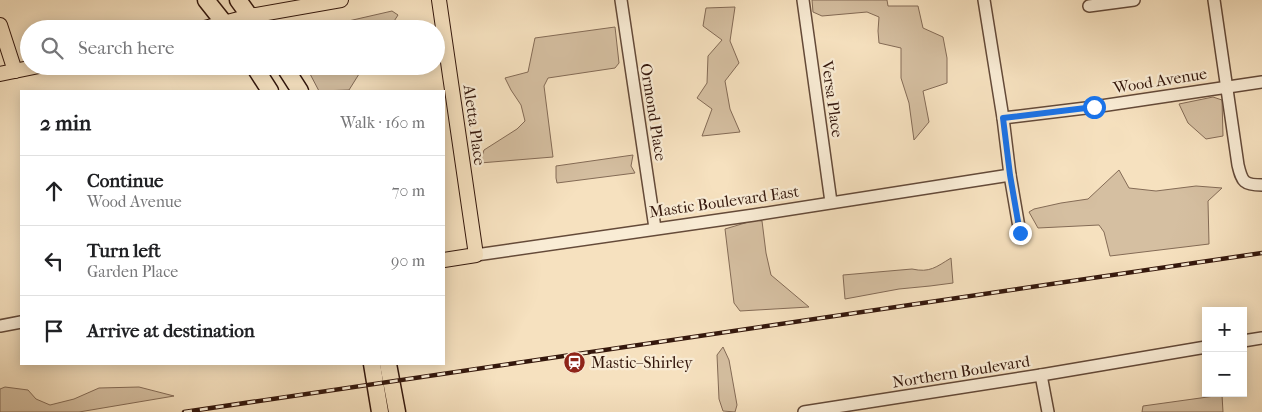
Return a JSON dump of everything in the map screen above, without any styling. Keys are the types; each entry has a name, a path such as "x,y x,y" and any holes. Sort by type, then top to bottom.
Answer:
{"highway":[{"path":"206,0 222,20"},
{"path":"238,0 253,20"},
{"path":"260,75 269,90"},
{"path":"290,75 299,90"},
{"path":"372,365 380,412"},
{"path":"388,365 397,412"}],"main road":[{"path":"260,20 271,14 341,0"},
{"name":"Aletta Place","path":"439,0 442,20"},
{"path":"0,25 16,71"},
{"name":"Aletta Place","path":"445,41 476,255"},
{"path":"0,74 20,70"},
{"name":"Mastic Boulevard East","path":"445,260 476,255"}],"street":[{"name":"Ormond Place","path":"621,0 656,228"},
{"name":"Versa Place","path":"803,0 831,202"},
{"path":"984,0 1020,233"},
{"path":"1089,6 1134,0"},
{"path":"1214,0 1241,178 1247,184 1262,186"},
{"name":"Wood Avenue","path":"1003,118 1094,107 1262,82"},
{"name":"Mastic Boulevard East","path":"476,255 754,215 1010,175"},
{"path":"0,326 20,322"},
{"path":"1247,340 1262,338"},
{"name":"Northern Boulevard","path":"804,412 838,409 1202,348"},
{"path":"1041,375 1048,412"}],"shaded area":[{"path":"812,0 887,0 888,6 918,6 923,28 943,37 947,58 947,83 923,91 929,122 914,140 909,103 901,78 901,48 879,43 879,17 867,12 822,16 813,12"},
{"path":"735,7 730,41 739,63 725,81 730,109 740,132 702,136 712,109 697,98 707,83 708,56 722,40 703,26 706,8"},
{"path":"392,11 398,15 395,20 353,20"},
{"path":"615,27 619,63 615,68 548,78 544,86 553,157 480,163 484,150 517,129 525,121 521,105 505,78 528,72 535,38"},
{"path":"311,75 358,75 349,90 318,90"},
{"path":"1213,97 1222,100 1223,136 1206,139 1188,123 1179,104"},
{"path":"633,155 631,166 635,173 557,183 556,166"},
{"path":"1119,170 1129,188 1156,191 1196,186 1222,188 1208,201 1209,244 1110,256 1104,232 1099,225 1038,228 1029,212 1034,209 1061,203 1088,199"},
{"path":"755,220 762,221 771,275 809,307 740,311 734,303 725,229"},
{"path":"951,258 953,283 899,289 845,299 843,275 912,269 928,270"},
{"path":"723,347 729,360 737,405 735,412 723,411 719,399 717,355"},
{"path":"5,387 28,390 36,399 50,405 74,399 99,388 139,387 174,396 79,412 0,412 0,389"},
{"path":"1208,397 1222,397 1223,412 1142,412 1143,406"}],"railway":[{"path":"184,412 1262,253"}],"place":[{"name":"Mastic–Shirley","path":"575,362"}],"route":[{"path":"1020,233 1003,118 1094,107"}]}
